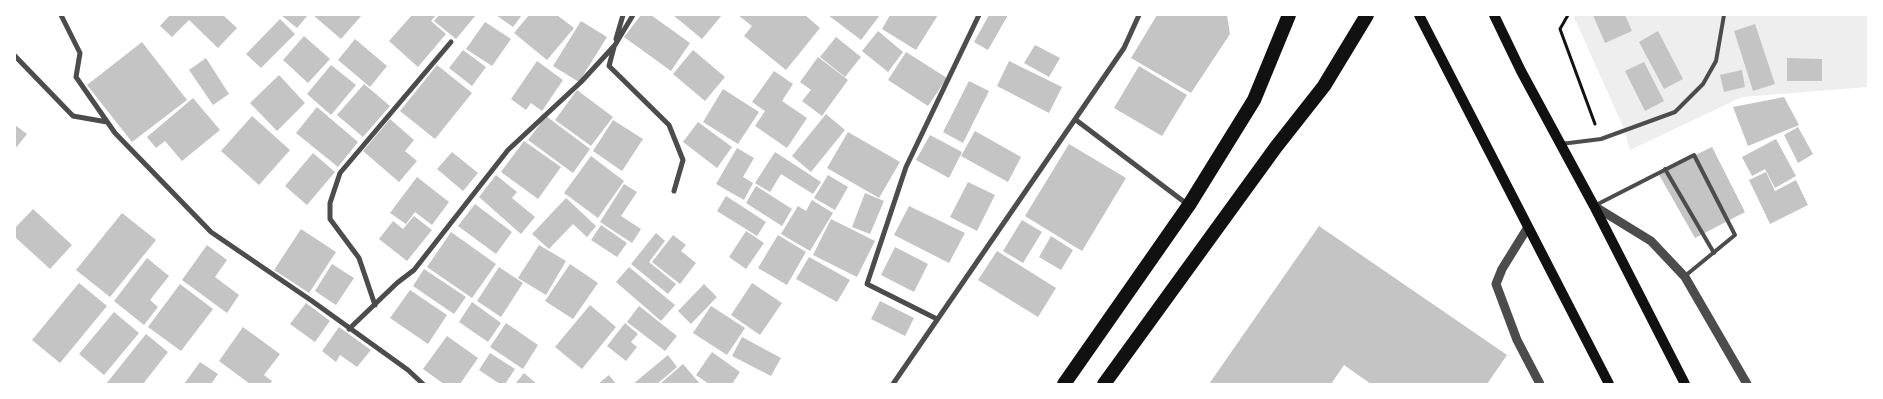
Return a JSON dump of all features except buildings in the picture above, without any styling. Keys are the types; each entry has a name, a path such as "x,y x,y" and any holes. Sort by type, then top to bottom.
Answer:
{"highway":[{"path":"1064,384 1189,205 1254,100 1289,15"},
{"path":"1104,384 1276,147 1324,86 1367,15"}],"main road":[{"path":"1420,15 1609,384"},
{"path":"1494,15 1521,71 1594,206 1685,384"}],"street":[{"path":"61,15 80,53 76,77 115,134 212,232 408,370 424,384"},
{"path":"623,15 609,66 669,125 683,160 674,191"},
{"path":"350,329 414,270 508,150 581,82 615,45 633,15"},
{"path":"937,319 868,284 906,167 979,15"},
{"path":"893,384 1076,120 1124,48 1139,15"},
{"path":"374,305 359,258 330,219 330,203 340,173 451,42"},
{"path":"15,56 73,116 107,122"},
{"path":"1076,120 1189,205"},
{"path":"1594,206 1651,241 1685,277 1747,384"},
{"path":"1528,227 1502,269 1496,284 1517,340 1540,384"}],"lane":[{"path":"1561,144 1601,139 1675,112 1702,84 1716,61 1724,15"},
{"path":"1594,206 1694,155 1735,235 1685,277"},
{"path":"1665,169 1714,252"}],"path":[{"path":"1568,15 1560,30 1601,139"}],"shaded area":[{"path":"1575,15 1868,15 1868,87 1742,97 1630,150 1624,129 1574,17"}]}
